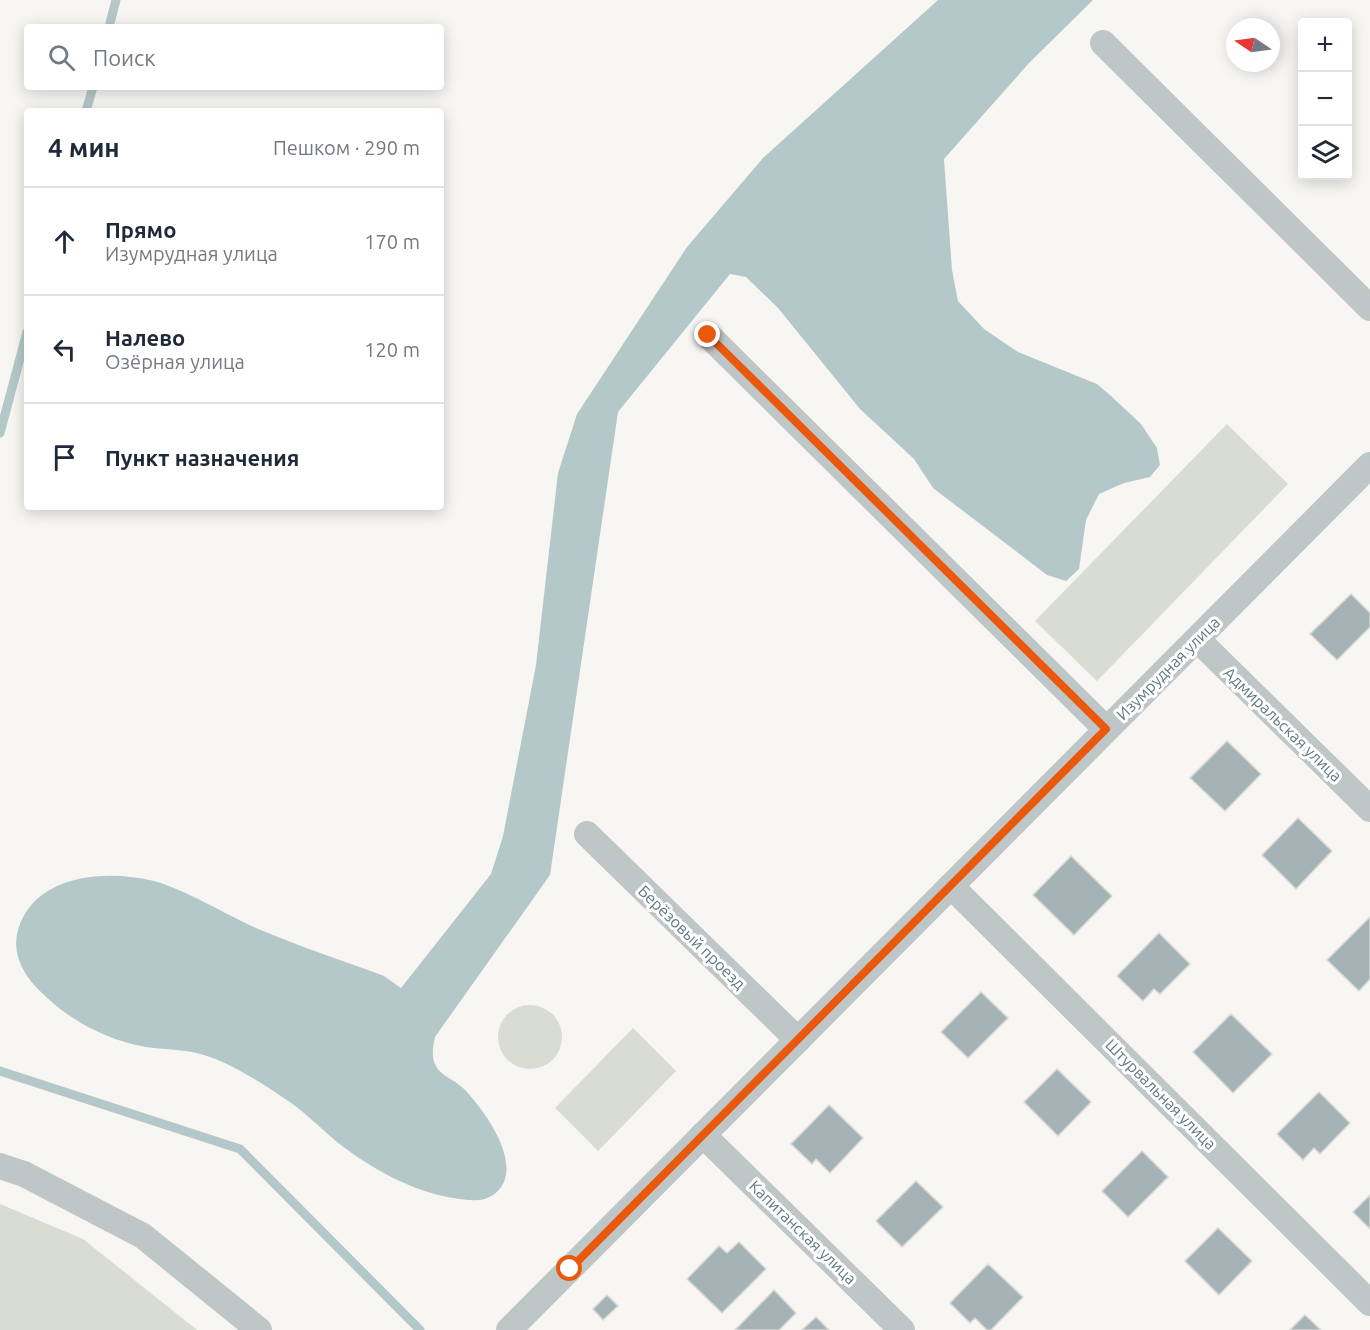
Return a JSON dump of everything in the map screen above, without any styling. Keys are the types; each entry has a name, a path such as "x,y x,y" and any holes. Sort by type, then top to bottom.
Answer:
{"street":[{"path":"1103,43 1370,308"},
{"path":"708,335 1106,729"},
{"name":"Изумрудная улица","path":"509,1330 1370,465"},
{"name":"Адмиральская улица","path":"1197,639 1370,809"},
{"name":"Берёзовый проезд","path":"587,834 798,1040"},
{"name":"Штурвальная улица","path":"951,886 1370,1303"},
{"name":"Капитанская улица","path":"703,1135 902,1330"},
{"path":"0,1166 24,1174 143,1236 259,1330"}],"shaded area":[{"path":"938,0 1093,0 1029,63 944,159 952,270 958,301 984,329 1018,352 1097,384 1141,424 1157,448 1160,465 1150,477 1124,483 1099,494 1086,520 1079,569 1066,581 1047,575 933,488 914,459 860,409 778,308 746,277 730,274 618,412 550,875 435,1037 434,1063 441,1073 460,1085 482,1110 505,1156 506,1171 503,1184 493,1195 479,1200 463,1200 437,1195 407,1184 363,1161 289,1102 238,1070 202,1054 146,1047 117,1040 77,1021 53,1003 30,980 21,965 16,948 18,930 26,911 39,897 55,887 94,876 135,877 166,885 256,928 384,976 401,988 491,874 503,836 536,665 558,473 577,414 687,247 763,158"},
{"path":"1227,424 1288,484 1097,681 1035,621"},
{"path":"530,1005 553,1014 562,1037 553,1060 530,1069 507,1060 498,1037 507,1014"},
{"path":"633,1028 676,1071 598,1151 555,1108"},
{"path":"0,1204 83,1239 197,1330 0,1330"}],"building":[{"path":"1351,594 1370,613 1370,627 1337,660 1310,634"},
{"path":"1227,741 1261,774 1225,811 1190,778"},
{"path":"1298,818 1332,851 1296,889 1262,855"},
{"path":"1071,856 1112,896 1074,935 1033,895"},
{"path":"1370,917 1370,979 1359,991 1327,960"},
{"path":"1159,933 1190,964 1160,994 1154,989 1143,1001 1117,976"},
{"path":"981,992 1008,1018 968,1058 941,1032"},
{"path":"1231,1014 1272,1054 1233,1093 1193,1052"},
{"path":"1057,1069 1091,1102 1058,1136 1024,1102"},
{"path":"1319,1092 1350,1123 1320,1154 1314,1148 1303,1160 1277,1134"},
{"path":"829,1105 863,1138 830,1173 816,1159 812,1164 791,1144"},
{"path":"1142,1151 1168,1177 1128,1217 1102,1191"},
{"path":"916,1181 943,1207 902,1247 876,1221"},
{"path":"1370,1195 1370,1229 1353,1212"},
{"path":"1218,1228 1252,1261 1219,1295 1185,1261"},
{"path":"739,1242 766,1269 722,1313 687,1279 719,1246 727,1253"},
{"path":"988,1264 1023,1297 991,1330 987,1330 975,1318 970,1323 950,1303"},
{"path":"774,1290 796,1313 779,1330 735,1330"},
{"path":"607,1295 618,1306 603,1320 593,1309"},
{"path":"1305,1315 1321,1330 1290,1330"},
{"path":"816,1317 829,1330 802,1330"}],"waterway":[{"path":"110,24 116,0"},
{"path":"87,108 92,90"},
{"path":"0,433 24,343"},
{"path":"0,1071 240,1149 420,1330"}],"route":[{"path":"570,1269 1106,729 708,335"}]}
